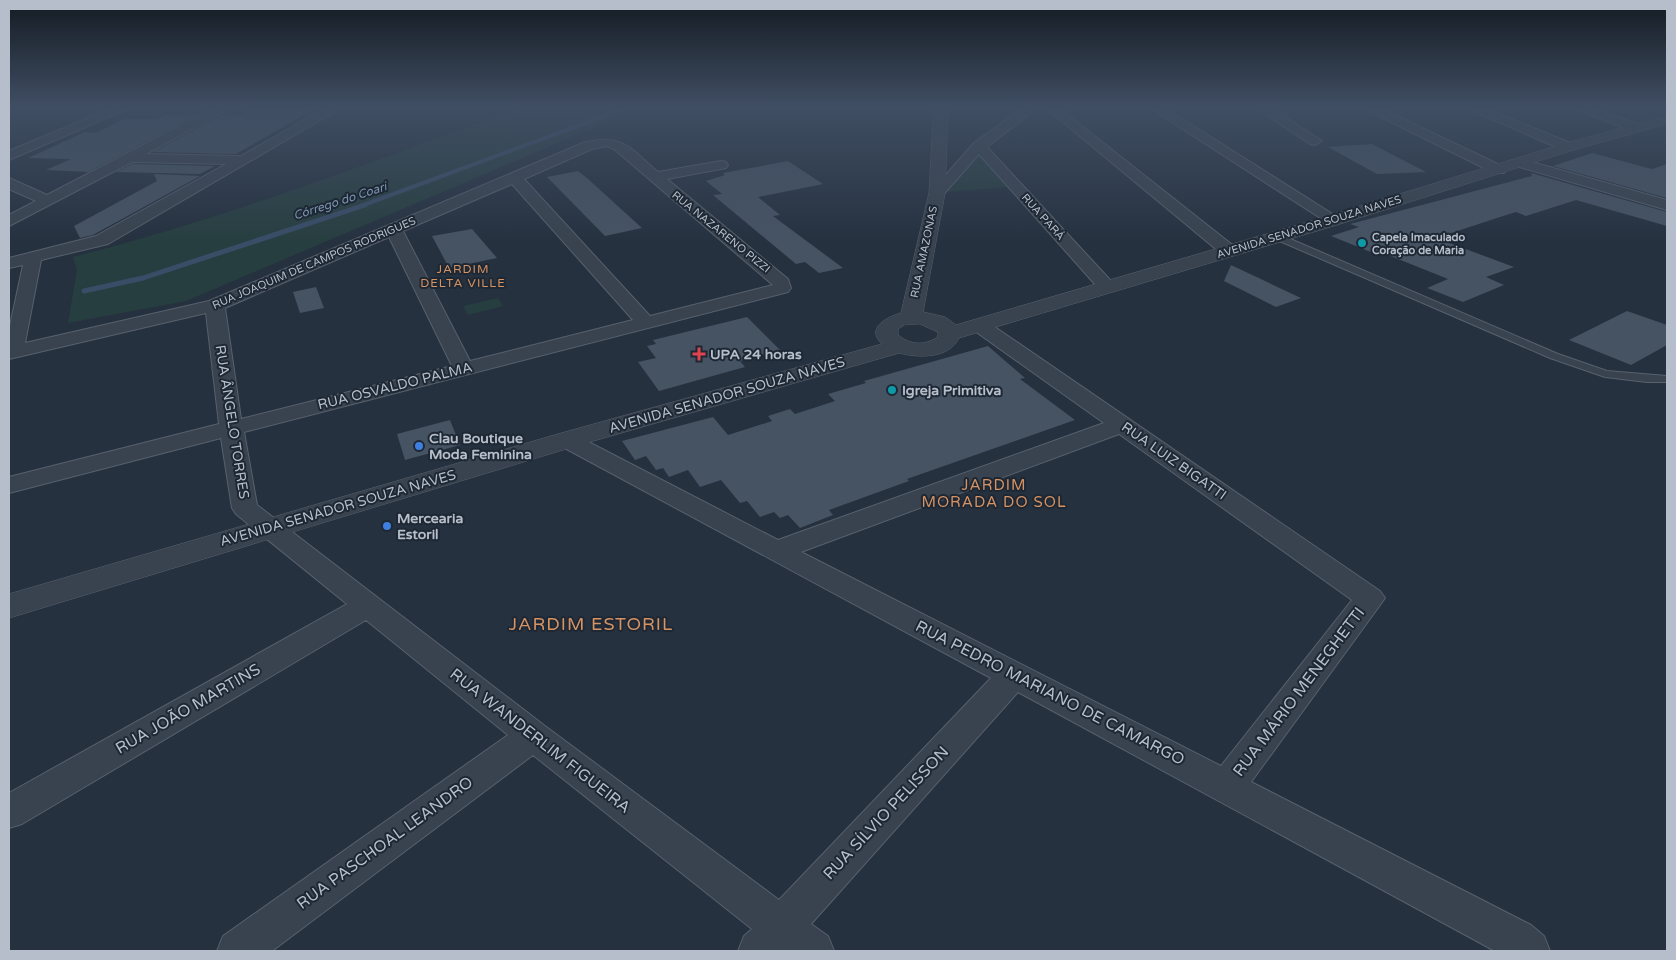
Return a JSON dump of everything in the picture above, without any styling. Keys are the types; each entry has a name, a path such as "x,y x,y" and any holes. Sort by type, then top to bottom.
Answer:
{"street":[{"path":"9,220 140,153"},
{"path":"9,263 102,240 257,153"},
{"name":"RUA JOAQUIM DE CAMPOS RODRIGUES","path":"9,353 215,305 572,153"},
{"name":"RUA NAZARENO PIZZI","path":"627,153 779,280 782,288"},
{"path":"936,193 938,153"},
{"name":"RUA AMAZONAS","path":"910,318 936,193 973,153"},
{"name":"RUA PARÁ","path":"985,153 1107,287"},
{"path":"1107,153 1229,251"},
{"path":"1227,153 1334,220"},
{"path":"1463,153 1499,170"},
{"name":"AVENIDA SENADOR SOUZA NAVES","path":"950,334 1278,237 1551,153"},
{"path":"130,158 245,160"},
{"path":"1521,163 1664,203"},
{"path":"654,177 721,165"},
{"path":"515,178 646,323"},
{"path":"11,187 47,200"},
{"path":"394,230 464,368"},
{"path":"9,345 15,343 18,333 33,257"},
{"name":"RUA OSVALDO PALMA","path":"9,485 782,288"},
{"name":"RUA ÂNGELO TORRES","path":"215,305 231,427 245,508 269,528"},
{"path":"910,318 937,322 948,329 950,334 943,344 930,349 915,349 900,346 887,337 885,332 893,322 910,318"},
{"name":"RUA LUIZ BIGATTI","path":"979,325 1370,598"},
{"name":"AVENIDA SENADOR SOUZA NAVES","path":"9,606 567,440 900,346"},
{"path":"776,551 1122,425"},
{"name":"RUA PEDRO MARIANO DE CAMARGO","path":"567,440 1013,676 1228,785 1516,940 1529,951"},
{"name":"RUA WANDERLIM FIGUEIRA","path":"269,528 533,736 770,940 812,951"},
{"name":"RUA MÁRIO MENEGHETTI","path":"1228,785 1370,598"},
{"name":"RUA JOÃO MARTINS","path":"9,812 367,606"},
{"name":"RUA SÍLVIO PELISSON","path":"770,940 1013,676"},
{"name":"RUA PASCHOAL LEANDRO","path":"238,951 533,736"}],"lane":[{"path":"1278,237 1554,356 1605,374 1647,379 1667,379"}],"green space":[{"path":"397,153 535,153 186,301 68,323 77,270 73,257 186,225"},
{"path":"980,153 1011,187 942,192"},
{"path":"498,298 503,306 468,315 463,306"}],"building":[{"path":"39,153 125,153 88,172 46,170 71,159 28,158"},
{"path":"186,153 238,153 236,154"},
{"path":"1339,153 1389,153 1426,172 1377,174"},
{"path":"1592,153 1652,169 1667,164 1667,198 1553,166"},
{"path":"788,161 823,184 758,197 780,215 773,216 843,268 819,273 805,262 796,264 713,195 722,194 706,181 725,175 723,173"},
{"path":"132,164 215,166 200,174 116,172"},
{"path":"578,171 642,228 605,236 547,177"},
{"path":"1531,173 1667,212 1667,226 1576,200 1526,216 1516,212 1436,238 1514,267 1486,277 1504,285 1463,302 1427,288 1448,279 1383,253 1378,255 1331,236 1359,227 1350,224 1532,176"},
{"path":"154,174 200,176 93,235 80,238 74,226 157,181"},
{"path":"472,229 497,258 449,268 432,236"},
{"path":"1231,265 1301,298 1276,307 1224,281"},
{"path":"316,287 324,308 300,313 293,292"},
{"path":"1627,311 1667,325 1667,345 1631,365 1569,340"},
{"path":"747,317 780,350 740,361 745,367 659,391 638,362 656,358 647,346 656,344 653,340"},
{"path":"988,346 1025,378 1020,379 1075,420 907,479 909,481 829,510 833,515 800,528 788,515 780,518 774,512 760,517 747,501 740,503 721,480 700,487 688,470 669,477 663,468 656,470 646,456 635,460 622,441 713,417 728,435 772,421 768,416 790,409 795,414 835,401 828,394 866,383 864,381"},
{"path":"450,420 460,445 405,460 397,434"}],"waterway":[{"name":"Córrego do Coarí","path":"361,206 505,153"},
{"name":"Córrego do Coarí","path":"84,291 143,278 365,205"}],"place":[{"name":"Capela Imaculado Coração de Maria","path":"1362,243"},
{"name":"UPA 24 horas","path":"699,354"},
{"name":"Igreja Primitiva","path":"892,390"},
{"name":"Clau Boutique Moda Feminina","path":"419,446"},
{"name":"Mercearia Estoril","path":"387,526"}],"district":[{"name":"JARDIM DELTA VILLE","path":"463,276"},
{"name":"JARDIM MORADA DO SOL","path":"994,494"},
{"name":"JARDIM ESTORIL","path":"591,624"}]}
